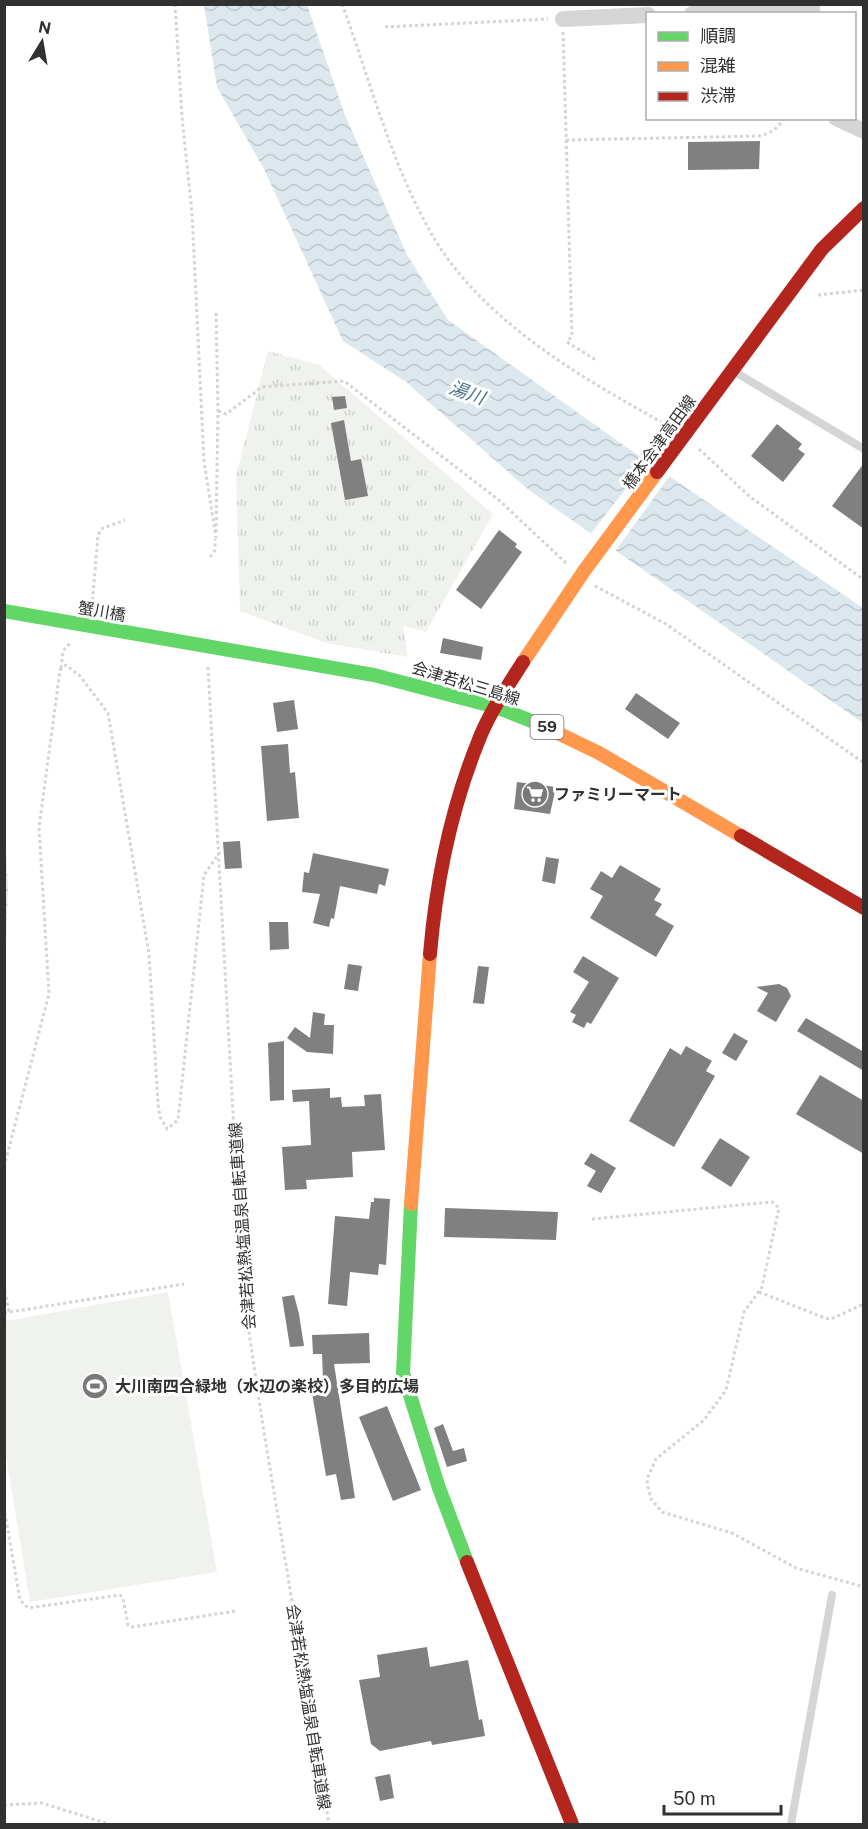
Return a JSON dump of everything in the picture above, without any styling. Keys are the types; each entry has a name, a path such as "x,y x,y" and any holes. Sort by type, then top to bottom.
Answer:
{"main road":[{"name":"橋本会津高田線","path":"572,1824 463,1550 413,1412 403,1374 415,1129 432,927 442,864 460,793 478,741 577,569 683,439 822,249 864,208"},
{"name":"蟹川橋","path":"4,610 194,643"},
{"name":"会津若松三島線","path":"194,643 408,678 496,707 547,727 599,753 864,908"}],"street":[{"path":"740,12 812,9"},
{"path":"563,19 646,15"},
{"path":"840,120 864,131"}],"lane":[{"path":"732,370 864,449"},
{"path":"849,441 864,439"},
{"path":"791,1824 832,1594"}],"path":[{"path":"175,4 182,117 192,213 204,461 216,538"},
{"path":"342,4 398,164 420,212 456,268 478,294 530,339 683,439 749,496 864,580"},
{"path":"385,27 563,19 572,336 567,342 596,360"},
{"path":"566,140 759,136 769,134 780,125 782,120"},
{"path":"818,295 864,290"},
{"path":"210,557 215,549 216,538 218,411 216,312"},
{"path":"218,411 226,414 262,387 344,381 500,501 577,569"},
{"path":"91,614 98,536 101,529 126,520"},
{"path":"593,584 666,624 864,763"},
{"path":"4,1167 49,994 39,828 63,651 80,636"},
{"name":"会津若松熱塩温泉自転車道線","path":"209,658 207,683 220,852 243,1292 329,1824"},
{"path":"60,669 66,665 80,676 108,713 149,954 158,1104 160,1117 167,1130 178,1120 204,875 220,852"},
{"path":"592,1219 772,1202 779,1208 762,1287 744,1312 726,1390 704,1420 656,1459 647,1479 651,1499 662,1512 732,1533 796,1568 864,1587"},
{"path":"4,1285 7,1312 184,1284"},
{"path":"759,1292 831,1319 864,1304"},
{"path":"4,1507 20,1600 28,1608 120,1595 123,1598 128,1625 132,1627 236,1611"},
{"path":"4,1805 42,1803 109,1824"}],"green space":[{"path":"268,351 319,365 493,514 426,632 403,626 408,657 326,643 240,611 236,476"},
{"name":"大川南四合緑地（水辺の楽校）多目的広場","path":"168,1292 217,1572 30,1602 5,1450 5,1321"}],"water":[{"name":"湯川","path":"204,5 307,5 345,115 407,255 448,320 619,442 863,608 863,723 530,491 406,382 343,341 264,169 217,87"},
{"path":"5,830 8,888 5,972"}],"pier":[{"path":"649,459 671,474 614,553 589,536"}],"building":[{"path":"760,141 759,169 688,170 688,142"},
{"path":"345,396 347,408 334,410 332,397"},
{"path":"344,420 351,461 361,459 368,496 345,500 331,423"},
{"path":"777,424 802,444 798,449 805,454 783,482 751,456"},
{"path":"864,463 864,529 832,506"},
{"path":"499,530 517,544 515,547 522,552 481,609 456,590"},
{"path":"443,638 483,647 481,660 440,653"},
{"path":"636,693 680,723 668,739 625,709"},
{"path":"294,700 298,729 277,732 273,703"},
{"path":"288,744 290,773 295,772 299,818 267,821 261,746"},
{"name":"ファミリーマート","path":"517,782 556,787 550,814 514,809"},
{"path":"240,841 242,868 225,869 223,842"},
{"path":"313,853 389,869 385,886 379,884 377,894 340,886 334,919 331,918 329,927 313,923 320,894 302,892 304,872 309,873"},
{"path":"546,857 559,859 555,884 542,881"},
{"path":"620,865 661,889 654,900 662,904 655,915 674,926 656,957 590,918 603,896 590,889 601,871 612,878"},
{"path":"269,922 288,922 289,949 270,950"},
{"path":"583,956 619,978 591,1024 587,1022 584,1028 572,1022 576,1015 570,1012 589,982 573,972"},
{"path":"348,964 362,966 358,991 344,989"},
{"path":"478,966 489,967 484,1004 473,1003"},
{"path":"779,984 787,988 791,996 776,1022 757,1011 768,993 756,987"},
{"path":"313,1012 325,1014 324,1025 334,1025 333,1054 307,1052 287,1038 295,1027 310,1038"},
{"path":"806,1018 864,1052 864,1071 797,1031"},
{"path":"734,1033 748,1041 736,1061 722,1053"},
{"path":"284,1041 284,1100 270,1101 268,1043"},
{"path":"686,1046 712,1061 706,1071 715,1076 674,1147 629,1121 670,1048 681,1055"},
{"path":"820,1075 864,1101 864,1154 796,1114"},
{"path":"330,1088 330,1098 341,1097 342,1107 365,1106 364,1095 381,1094 385,1150 352,1152 353,1177 306,1180 307,1189 285,1190 282,1147 311,1145 309,1101 293,1102 292,1090"},
{"path":"720,1138 750,1157 731,1187 701,1168"},
{"path":"591,1153 616,1168 601,1193 587,1186 596,1171 584,1164"},
{"path":"374,1198 390,1199 386,1265 379,1264 378,1275 350,1272 347,1306 328,1304 335,1216 369,1219 371,1202 374,1202"},
{"path":"445,1208 558,1212 556,1240 444,1237"},
{"path":"294,1295 304,1346 290,1347 282,1297"},
{"path":"369,1333 370,1363 334,1364 355,1498 341,1500 336,1474 326,1476 310,1381 323,1379 322,1354 313,1354 312,1335"},
{"path":"387,1406 421,1490 393,1501 359,1417"},
{"path":"443,1424 453,1451 464,1448 467,1461 447,1467 434,1428"},
{"path":"427,1647 430,1667 468,1660 479,1720 482,1719 485,1736 432,1745 431,1741 380,1751 371,1744 359,1680 380,1677 377,1655"},
{"path":"390,1774 394,1798 380,1801 375,1777"}],"traffic: fast":[{"path":"4,611 374,675 496,707 539,724"},
{"path":"411,1204 403,1373 439,1488 467,1562"}],"traffic: slow":[{"path":"523,662 584,571 657,472"},
{"path":"539,724 599,753 741,836"},
{"path":"411,1204 430,954"}],"traffic: jam":[{"path":"657,472 822,249 864,208"},
{"path":"430,954 436,900 446,846 468,767 487,722 523,662"},
{"path":"741,836 864,908"},
{"path":"467,1562 572,1824"}],"place":[{"name":"ファミリーマート","path":"535,794"},
{"name":"大川南四合緑地（水辺の楽校）多目的広場","path":"95,1386"}]}
